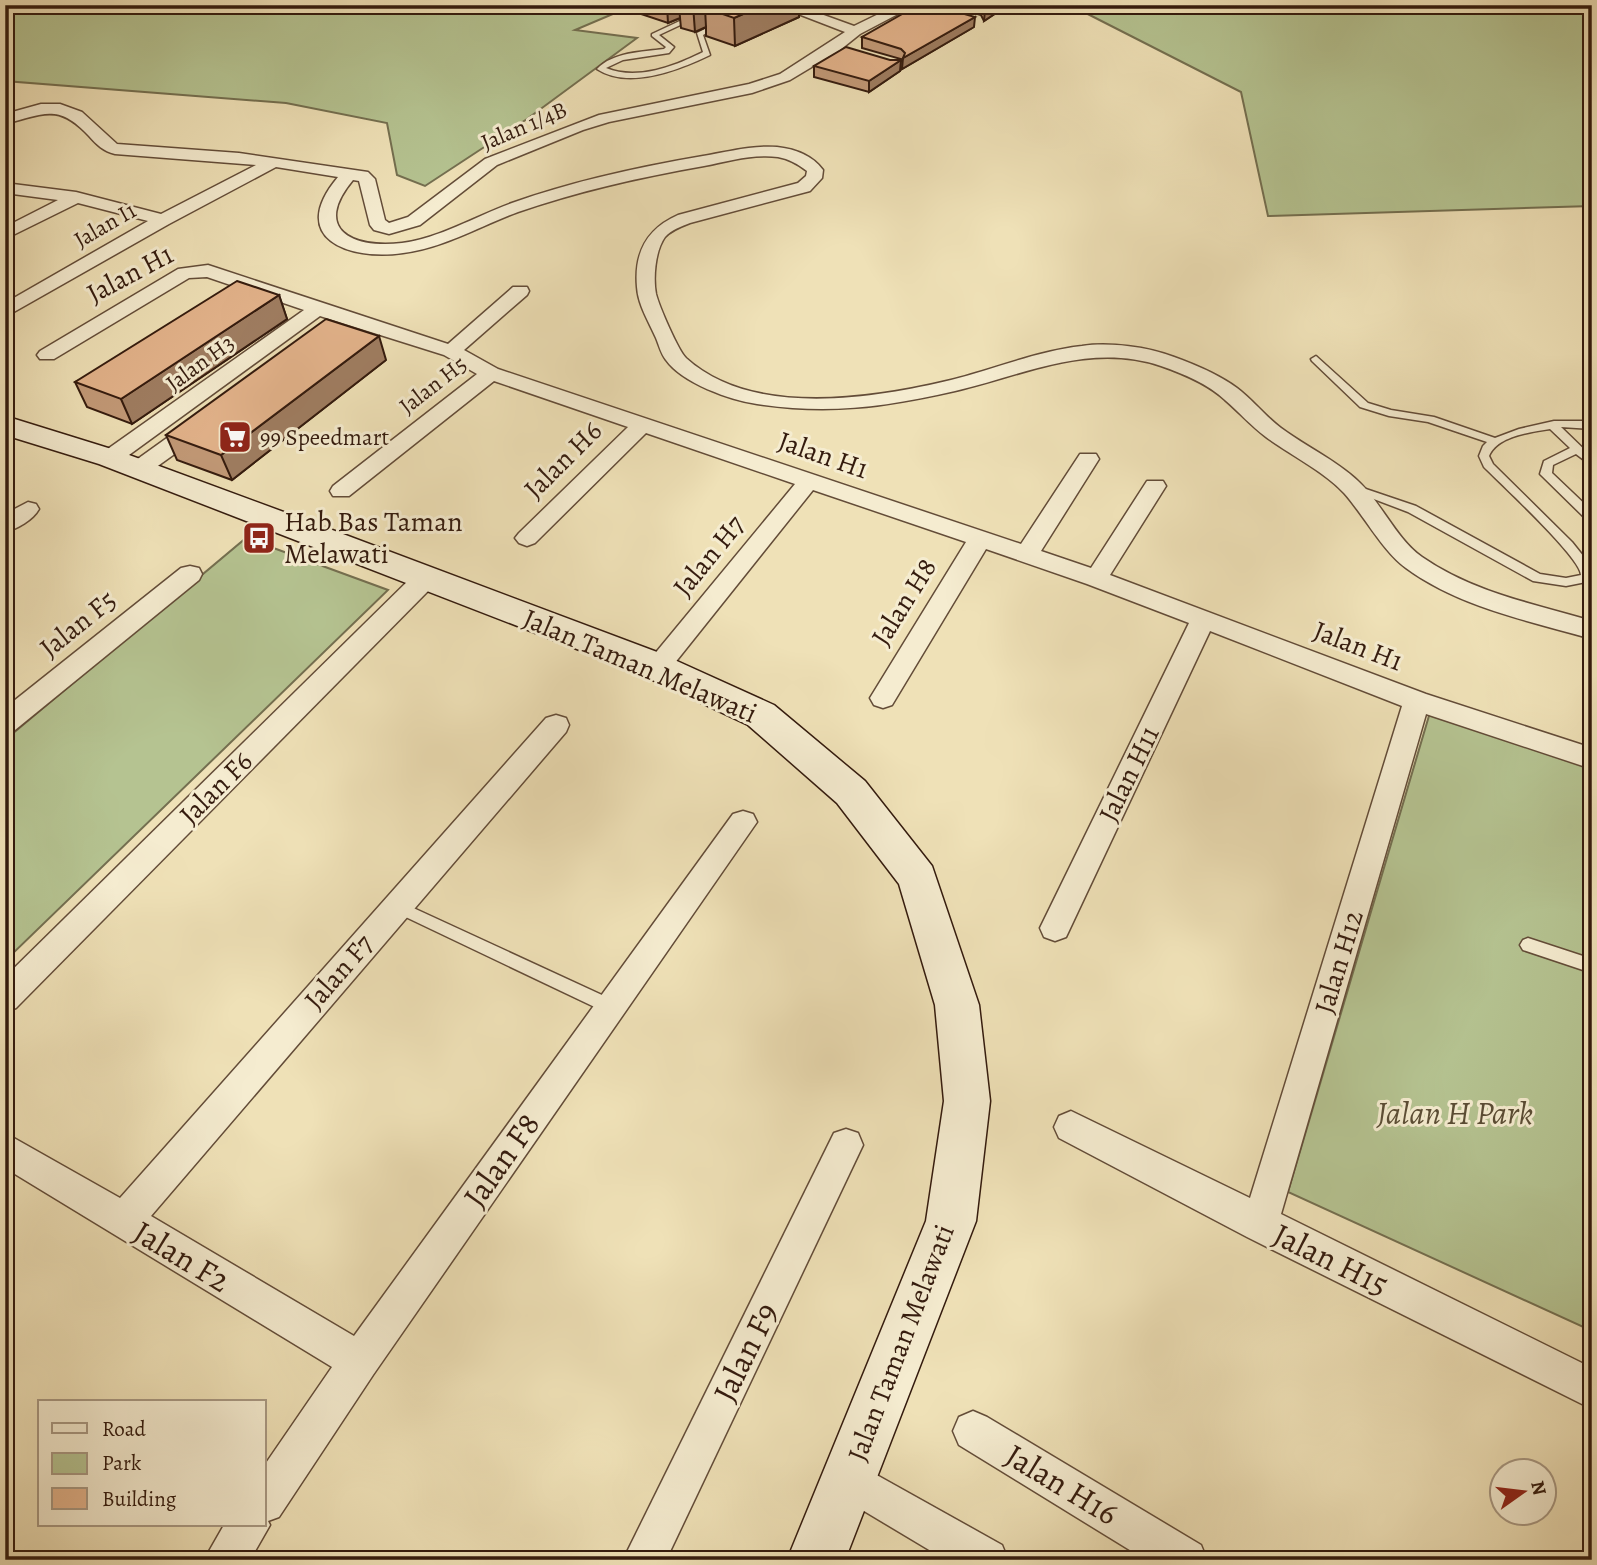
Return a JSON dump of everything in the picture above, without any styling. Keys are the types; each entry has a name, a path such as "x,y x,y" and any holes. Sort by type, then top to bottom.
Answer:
{"main road":[{"name":"Jalan Taman Melawati","path":"5,413 70,444"},
{"name":"Jalan Taman Melawati","path":"5,425 125,463 426,578 657,668 761,715 851,792 918,878 957,1004 967,1101 951,1221 848,1479 821,1558"}],"street":[{"path":"782,5 855,31"},
{"name":"Jalan 1/4B","path":"349,174 367,179 373,214 380,226 389,229 402,226 414,221 491,162 605,118 752,88 785,77 841,49 855,31 881,12 908,5"},
{"path":"5,119 43,109 62,109 75,113 109,147 115,149 167,150 234,159 276,161 349,174 332,195 326,214 330,230 345,243 370,250 394,249 441,239 536,200 609,178 742,154 787,154 805,160 814,170 814,178 804,187 684,219 668,226 656,236 645,271 647,295 675,359 706,381 737,395 789,403 838,405 888,399 955,384 1054,356 1085,351 1117,352 1164,360 1203,376 1230,393 1270,430 1350,486 1411,561 1439,578 1484,598 1592,630"},
{"path":"163,220 276,161"},
{"name":"Jalan I1","path":"5,188 76,197 163,220"},
{"path":"5,234 76,197"},
{"name":"Jalan I1","path":"5,312 163,220"},
{"name":"Jalan H1","path":"47,355 185,273 208,271 347,319 451,351 491,373 1027,554 1418,701 1592,759"},
{"path":"451,351 520,291"},
{"name":"Jalan H3","path":"125,463 318,309"},
{"path":"325,335 347,319"},
{"name":"Jalan H5","path":"341,491 491,373"},
{"name":"Jalan H3","path":"125,463 216,414"},
{"name":"Jalan H6","path":"527,538 642,425"},
{"path":"1027,554 1088,459"},
{"name":"Jalan H7","path":"657,668 808,482"},
{"path":"1096,579 1155,486"},
{"path":"5,524 28,509"},
{"name":"Jalan H8","path":"883,698 980,539"},
{"name":"Jalan F5","path":"5,723 190,574"},
{"name":"Jalan F6","path":"5,999 426,578"},
{"name":"Jalan H11","path":"1055,928 1203,620"},
{"name":"Jalan H12","path":"1260,1224 1418,701"},
{"name":"Jalan F7","path":"123,1221 556,725"},
{"name":"Jalan F8","path":"266,1499 359,1361 609,1006 743,822"},
{"name":"Jalan H15","path":"1071,1127 1592,1388"},
{"name":"Jalan F9","path":"644,1560 846,1145"},
{"name":"Jalan F2","path":"5,1149 359,1361"},
{"name":"Jalan H16","path":"973,1430 1186,1560"},
{"path":"848,1479 987,1560"},
{"path":"225,1560 248,1526"}],"lane":[{"path":"722,11 699,34 707,54 661,71 614,75 601,68 613,60 666,51 670,47 654,35 722,11"},
{"path":"1316,359 1364,405 1389,414 1430,419 1495,441"},
{"path":"1350,486 1412,509 1538,578 1566,582 1589,579 1587,569 1568,545 1488,465 1484,456 1488,446 1508,435 1573,423 1592,426"},
{"path":"1554,426 1592,463"},
{"path":"1577,449 1548,463 1546,474 1592,519"},
{"path":"396,906 609,1006"},
{"path":"1528,945 1592,966"}],"green space":[{"path":"5,5 634,5 575,30 637,38 527,119 425,186 397,175 387,123 286,103 5,81"},
{"path":"1070,5 1592,5 1592,206 1268,216 1241,92"},
{"path":"246,538 388,590 5,961 5,740"},
{"name":"Jalan H Park","path":"1431,709 1578,762 1592,771 1592,1331 1288,1192"}],"building":[{"path":"712,5 764,5 734,18 705,8"},
{"path":"918,5 929,8 933,5 975,17 903,58 905,53 901,49 862,37"},
{"path":"846,47 890,60 901,60 869,81 814,66"},
{"path":"237,281 279,295 121,399 75,382"},
{"path":"326,319 379,336 221,455 166,435"}],"place":[{"name":"99 Speedmart","path":"235,437"},
{"name":"Hab Bas Taman Melawati","path":"259,538"}]}
